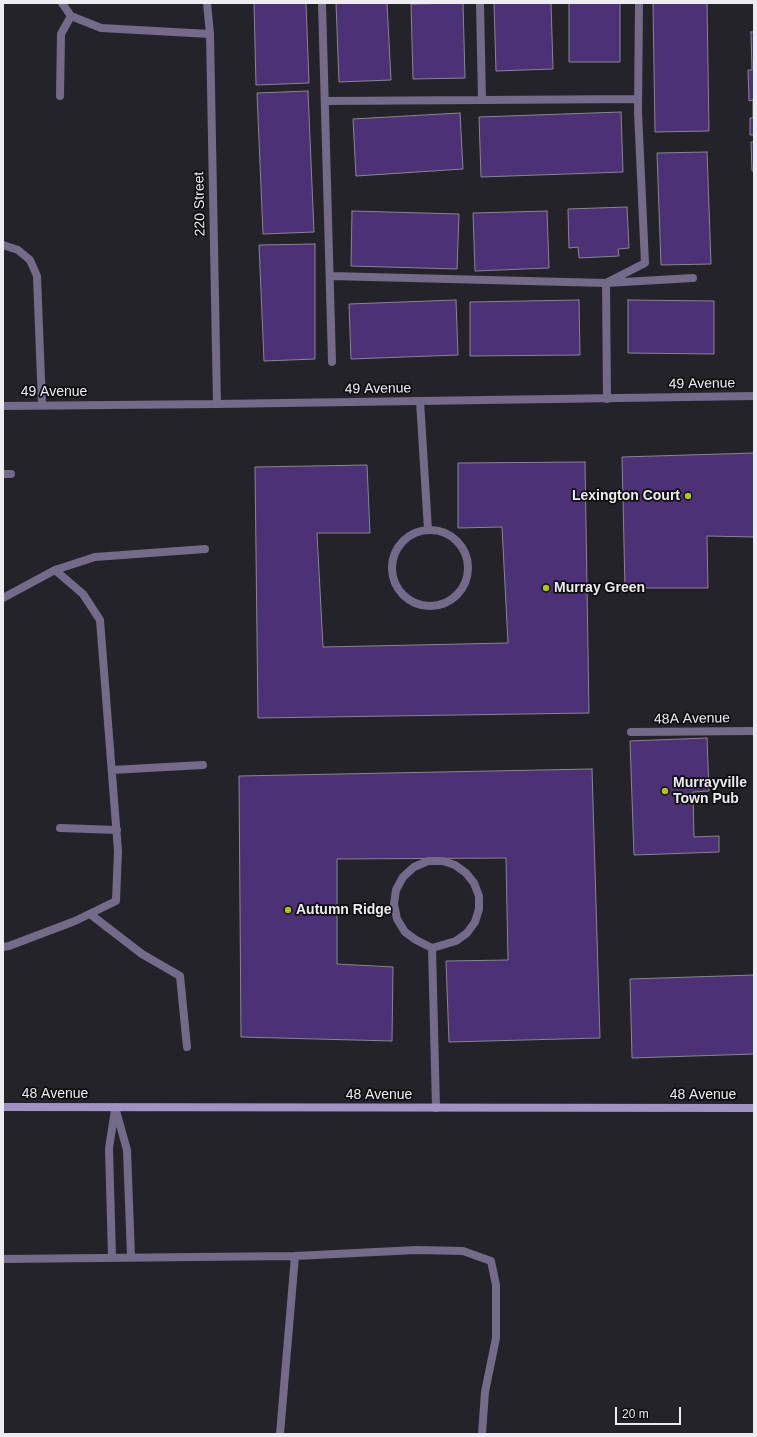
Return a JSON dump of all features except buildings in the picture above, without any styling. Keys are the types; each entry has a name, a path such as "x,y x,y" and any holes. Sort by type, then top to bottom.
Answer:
{"main road":[{"name":"48 Avenue","path":"3,1107 754,1108"}],"street":[{"path":"62,3 71,16 101,28 210,34"},
{"name":"220 Street","path":"207,3 210,34 217,404"},
{"path":"322,3 332,362"},
{"path":"480,3 482,100"},
{"path":"606,283 645,263 638,99 639,3"},
{"path":"60,96 61,34 71,16"},
{"path":"325,101 638,99"},
{"path":"3,245 18,250 30,260 37,276 42,405"},
{"path":"330,276 606,283 693,278"},
{"path":"606,283 607,398"},
{"name":"49 Avenue","path":"3,406 754,396"},
{"path":"420,401 428,530"},
{"path":"428,530 440,531 452,536 461,545 466,557 468,569 466,581 460,592 450,600 438,605 426,606 414,603 403,596 396,585 392,574 392,561 397,549 405,539 415,533 428,530"},
{"path":"3,598 55,570 95,557 205,549"},
{"path":"3,946 9,946 75,921 116,901 118,851 117,830 100,620 83,594 55,570"},
{"name":"48A Avenue","path":"631,732 754,731"},
{"path":"112,770 203,765"},
{"path":"60,828 117,830"},
{"path":"428,861 443,861 455,865 466,873 474,883 479,896 479,909 475,922 467,933 456,941 432,948 416,940 405,932 397,919 394,904 396,890 403,877 414,867 428,861"},
{"path":"90,914 142,954 180,976 187,1047"},
{"path":"432,948 436,1108"},
{"path":"115,1107 127,1150 131,1257"},
{"path":"112,1257 109,1148 115,1107"},
{"path":"3,1259 295,1256 424,1250 463,1251 491,1261 496,1285 496,1338 484,1392 482,1434"},
{"path":"280,1434 295,1256"}],"place":[{"name":"Lexington Court","path":"688,496"},
{"name":"Murray Green","path":"546,588"},
{"name":"Murrayville Town Pub","path":"665,791"},
{"name":"Autumn Ridge","path":"288,910"}]}
